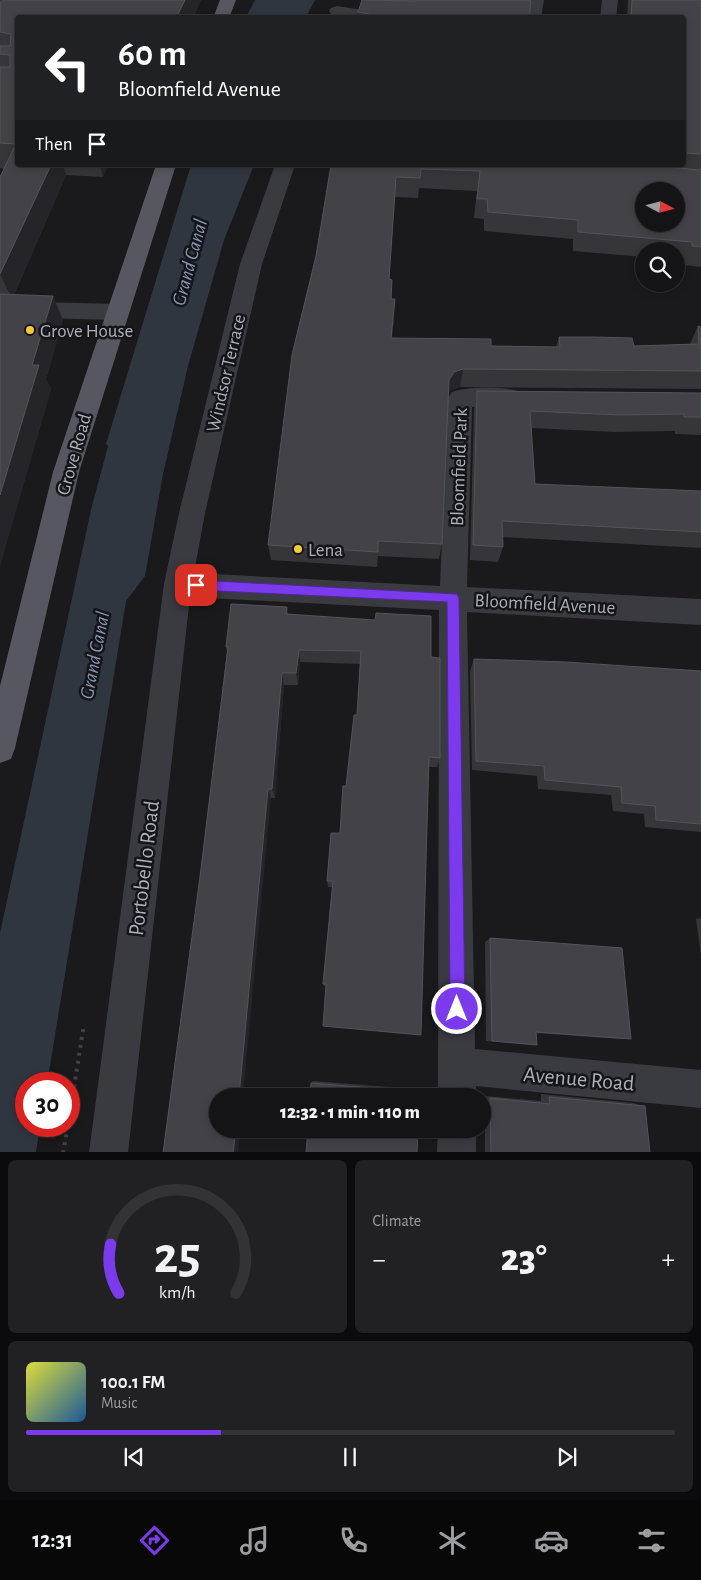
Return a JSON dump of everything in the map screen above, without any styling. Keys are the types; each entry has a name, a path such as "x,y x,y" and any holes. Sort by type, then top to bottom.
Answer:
{"main road":[{"path":"222,15 228,0"},
{"name":"Grove Road","path":"1,739 66,472 165,167"}],"street":[{"path":"534,15 536,0"},
{"path":"608,15 610,0"},
{"path":"338,10 363,14"},
{"name":"Windsor Terrace","path":"178,584 192,513 251,264 283,167"},
{"path":"0,309 117,312"},
{"name":"Bloomfield Park","path":"453,598 460,398 536,399"},
{"name":"Bloomfield Avenue","path":"178,584 701,612"},
{"name":"Portobello Road","path":"108,1152 178,584"},
{"path":"453,598 458,1081"},
{"name":"Avenue Road","path":"458,1081 701,1089"},
{"path":"456,1152 457,1138"}],"path":[{"path":"64,1152 66,1137"}],"water":[{"path":"255,0 315,0 307,15 247,15"},
{"name":"Grand Canal","path":"190,167 253,167 224,240 188,366 163,474 145,576 126,601 49,1072 15,1072 15,1137 38,1137 36,1152 0,1152 0,933 91,510 108,446 106,444"}],"building":[{"path":"4,0 185,0 178,15 15,15 15,144 0,143 0,67 10,67 10,55 0,54 0,46 10,46 11,34 0,32 0,3"},
{"path":"362,0 531,1 529,15 369,15 358,12"},
{"path":"632,0 701,0 701,154 686,153 686,15 631,15"},
{"path":"15,146 15,167 50,167 0,274 0,177"},
{"path":"331,167 666,167 701,170 701,247 692,246 692,242 578,232 578,220 488,212 487,199 477,199 480,171 421,169 420,178 396,177 389,279 392,280 391,299 395,299 391,338 491,339 491,346 560,347 559,337 632,338 634,346 699,344 698,326 701,327 701,371 463,369 454,372 449,380 442,544 378,541 378,552 268,545 292,355 316,256"},
{"path":"0,294 53,296 32,365 39,365 0,495"},
{"path":"477,391 701,393 701,417 684,417 684,414 621,415 530,411 535,484 701,491 701,532 502,521 503,547 473,545"},
{"path":"231,604 287,607 286,614 375,620 376,613 431,616 431,657 440,658 440,758 429,757 421,1035 323,1026 326,984 323,984 333,881 327,881 331,833 340,833 343,786 346,786 354,715 357,715 361,651 299,650 296,673 282,673 272,789 268,789 240,1088 209,1088 209,1138 235,1138 233,1152 163,1152 201,869 228,647 226,647"},
{"path":"474,659 566,662 701,671 701,824 656,820 655,806 622,803 621,787 545,780 544,766 476,761"},
{"path":"490,938 622,948 631,1039 536,1032 537,1045 492,1041"},
{"path":"311,1083 371,1088 311,1088"},
{"path":"549,1097 645,1106 650,1152 491,1152 491,1098 550,1104"},
{"path":"307,1138 418,1138 417,1152 306,1152"}],"place":[{"name":"Grove House","path":"30,330"},
{"name":"Lena","path":"298,549"}],"route":[{"path":"196,585 453,598 457,1009"}]}
